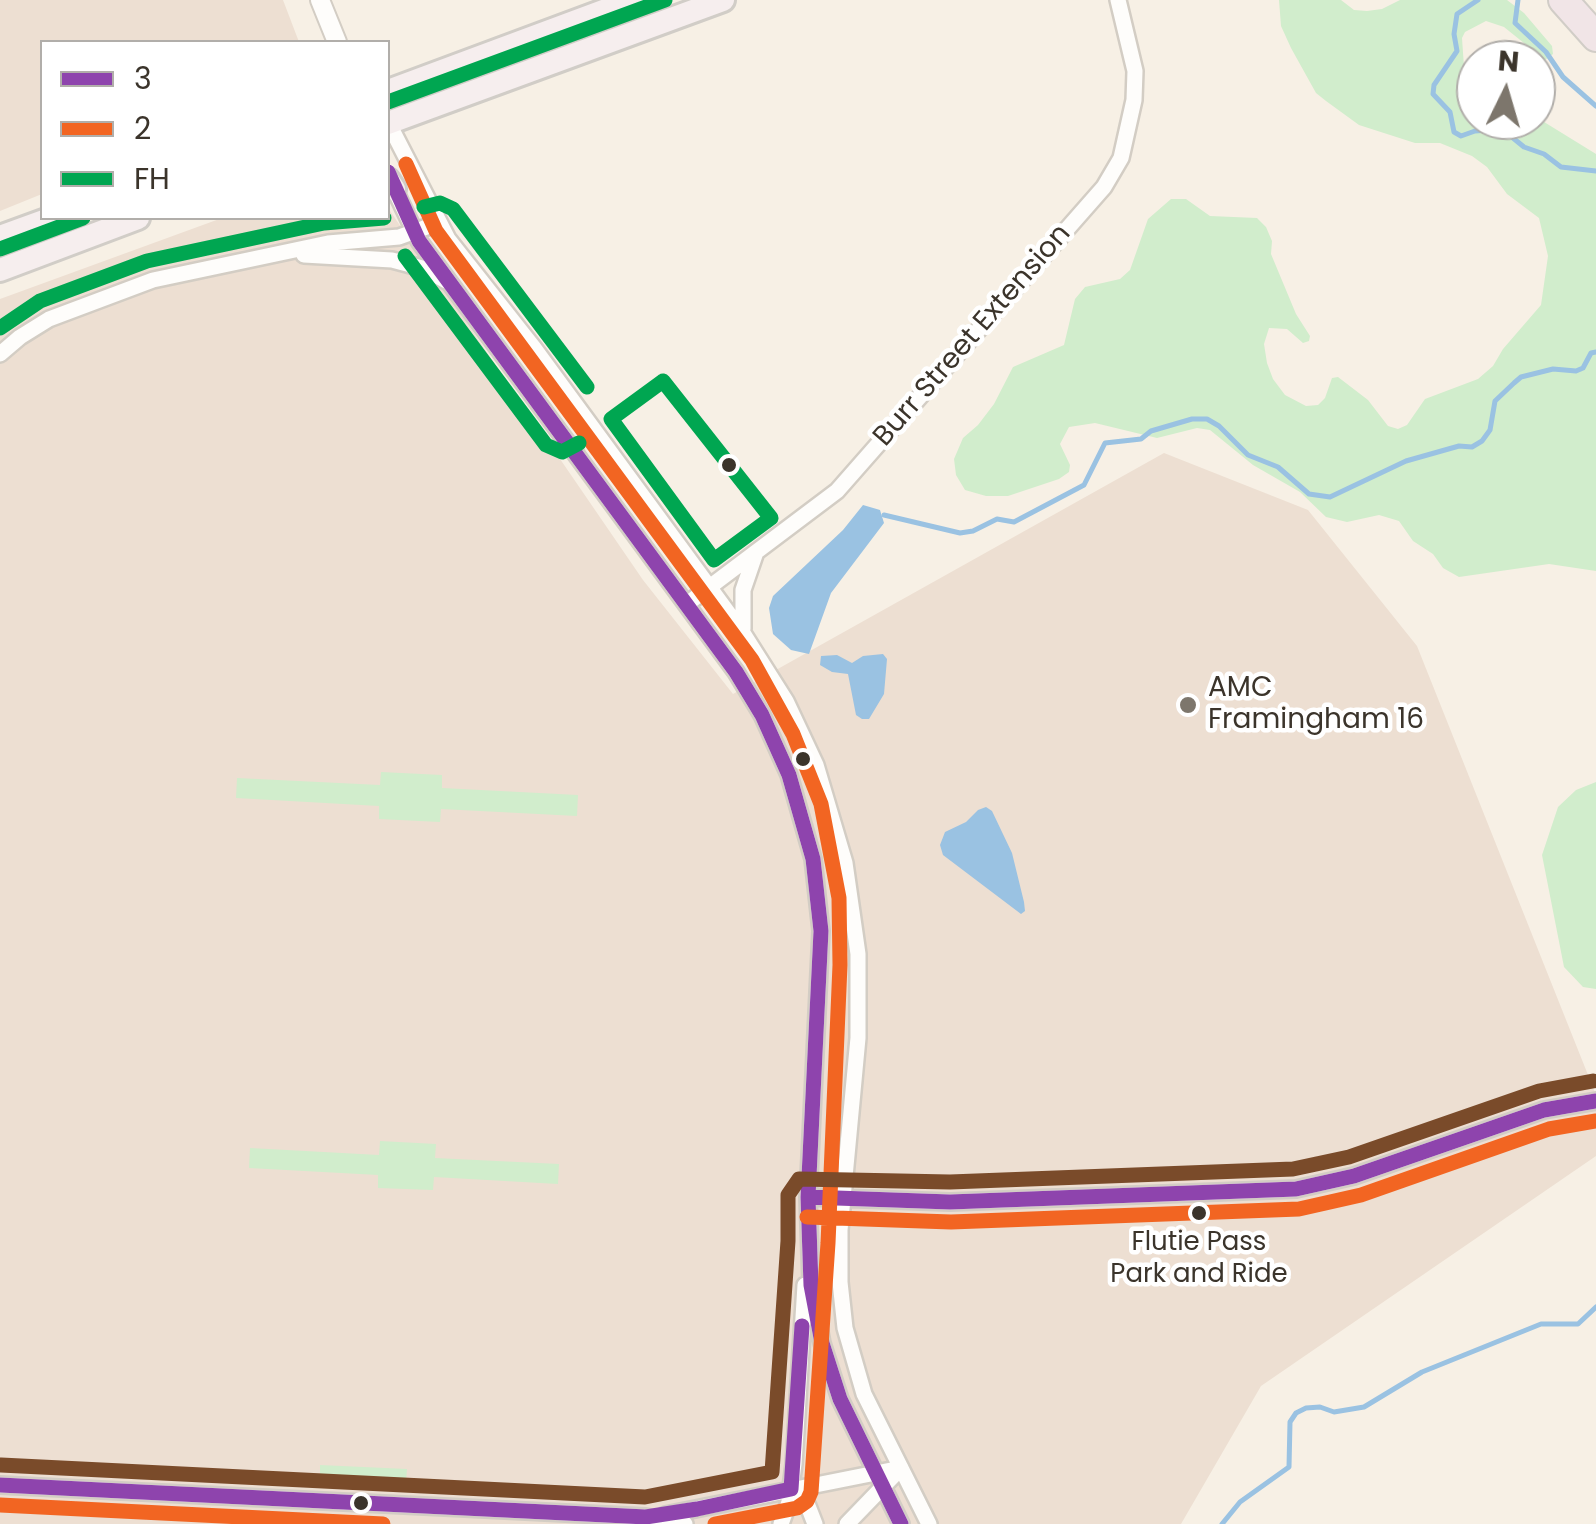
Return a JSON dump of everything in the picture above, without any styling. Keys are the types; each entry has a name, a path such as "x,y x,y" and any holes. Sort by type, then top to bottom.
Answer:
{"highway":[{"path":"1563,0 1596,37"}],"main road":[{"path":"390,90 633,0"},
{"path":"390,121 723,0"},
{"path":"0,237 47,220"},
{"path":"0,270 133,220"}],"street":[{"path":"320,0 336,40"},
{"name":"Burr Street Extension","path":"687,604 844,484 1104,187 1121,158 1134,100 1135,71 1118,0"},
{"path":"390,126 438,223 744,633 786,701 816,765 837,829 852,898 858,954 859,1007 840,1282 849,1345 864,1394 929,1524"},
{"path":"390,180 414,233 736,672 769,730 796,792 813,859 821,948 808,1242 791,1488 781,1524"},
{"path":"0,354 39,324 122,290 188,270 340,241 414,233 438,223"},
{"path":"275,255 392,260 430,272 456,288"},
{"path":"744,633 743,590 754,555"},
{"path":"808,1196 950,1202 1296,1189 1354,1176 1544,1110 1596,1100"},
{"path":"808,1242 811,1285 826,1357 846,1413 901,1524"},
{"path":"646,1517 901,1468"},
{"path":"847,1524 884,1490 901,1468"},
{"path":"0,1485 646,1517 685,1524"},
{"path":"791,1488 808,1506 814,1524"}],"shaded area":[{"path":"0,0 283,0 298,40 40,40 40,195 0,211"},
{"path":"390,211 643,580 733,694 1164,453 1308,510 1417,646 1596,1095 1596,1156 1261,1386 1181,1524 0,1524 0,299 217,220 390,220"}],"green space":[{"path":"1279,0 1341,0 1354,10 1367,11 1400,0 1507,0 1547,40 1520,40 1504,27 1486,21 1465,32 1462,40 1456,40 1456,140 1556,140 1556,129 1596,154 1596,571 1549,564 1459,577 1413,541 1399,521 1379,515 1347,522 1326,517 1300,492 1253,465 1210,430 1197,428 1157,438 1095,423 1069,427 1060,444 1070,465 1069,472 1008,496 986,496 965,490 956,475 954,459 963,438 994,404 1013,367 1064,345 1075,299 1085,287 1120,279 1130,270 1148,219 1171,199 1186,199 1210,216 1257,218 1266,227 1272,241 1271,254 1296,314 1310,336 1303,343 1287,329 1269,328 1264,344 1267,363 1285,395 1306,406 1318,405 1332,378 1338,377 1368,400 1388,426 1398,429 1407,425 1425,399 1478,379 1493,366 1541,305 1548,256 1539,218 1507,194 1487,167 1472,156 1440,143 1415,143 1359,125 1316,93 1281,26"},
{"path":"381,772 442,775 442,788 578,795 577,816 441,809 440,822 379,819 379,806 236,798 237,778 380,785"},
{"path":"1596,782 1596,989 1583,987 1564,967 1542,855 1558,807 1576,790"},
{"path":"380,1141 436,1144 435,1158 559,1164 558,1184 434,1177 433,1190 378,1188 378,1175 249,1168 250,1148 379,1155"},
{"path":"320,1465 407,1469 406,1482 320,1478"}],"water":[{"path":"863,505 880,510 884,523 831,593 809,654 791,650 773,634 769,608 773,596 843,530"},
{"path":"883,654 887,659 884,694 869,719 862,719 856,715 848,674 820,665 821,656 837,655 852,663 863,656"},
{"path":"986,807 992,811 1012,853 1024,902 1025,911 1021,914 943,855 940,845 945,832"}],"waterway":[{"path":"1478,0 1457,14 1457,51 1434,85 1433,94 1450,112 1454,132 1461,136 1502,129 1524,147 1544,154 1561,167 1596,171"},
{"path":"1518,0 1515,23 1546,52 1563,77 1596,106"},
{"path":"884,515 960,533 997,519 1014,522 1084,485 1105,443 1141,439 1151,431 1192,419 1207,419 1219,426 1248,455 1278,467 1309,494 1330,497 1406,461 1459,446 1472,447 1490,430 1495,401 1521,377 1553,369 1576,371 1596,352"},
{"path":"1222,1524 1240,1502 1289,1467 1290,1422 1296,1413 1306,1408 1334,1412 1364,1407 1422,1372 1541,1324 1578,1324 1596,1307"}],"transit line":[{"name":"FH","path":"390,101 665,0"},
{"name":"2","path":"406,164 436,231 752,660 793,734 821,804 839,898 840,965 828,1243 811,1492 797,1508 715,1524"},
{"name":"3","path":"390,176 419,241 736,672 762,715 789,775 813,859 821,931 808,1197 811,1285 822,1343 840,1399 901,1524"},
{"name":"FH","path":"424,207 440,203 453,209 587,387"},
{"name":"FH","path":"0,249 78,220"},
{"name":"FH","path":"0,328 40,301 147,261 324,223 360,220"},
{"name":"FH","path":"405,256 546,445 562,452 579,443"},
{"name":"FH","path":"663,381 771,518 714,560 611,419 663,381"},
{"path":"1,1465 645,1497 772,1472 788,1195 799,1179 950,1182 1293,1169 1349,1157 1539,1091 1593,1081"},
{"name":"3","path":"808,1197 950,1202 1296,1189 1354,1176 1544,1110 1596,1101"},
{"name":"2","path":"807,1217 951,1222 1299,1209 1361,1195 1549,1129 1596,1121"},
{"name":"3","path":"0,1485 646,1517 697,1509 791,1489 802,1326"},
{"name":"2","path":"0,1505 383,1524"}],"place":[{"name":"AMC Framingham 16","path":"1188,705"},
{"name":"Flutie Pass Park and Ride","path":"1199,1213"}]}
